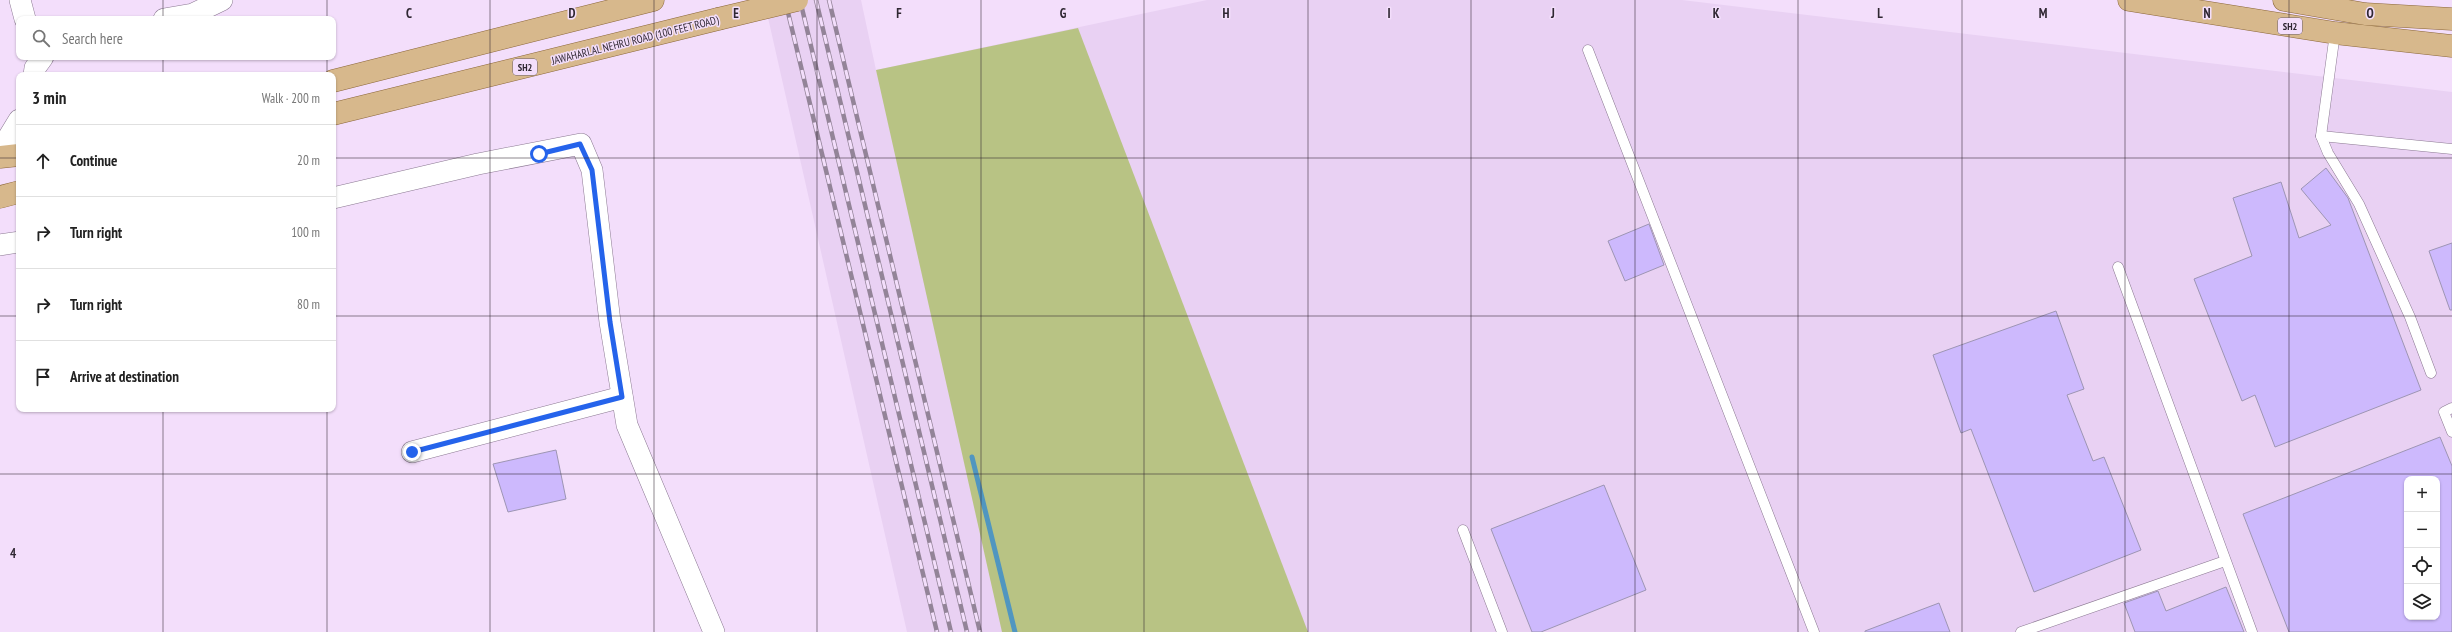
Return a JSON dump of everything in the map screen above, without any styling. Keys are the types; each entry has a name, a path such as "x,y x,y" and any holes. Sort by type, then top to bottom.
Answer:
{"main road":[{"path":"336,80 653,0"},
{"name":"JAWAHARLAL NEHRU ROAD (100 FEET ROAD)","path":"336,113 797,0"},
{"name":"SH2","path":"2129,0 2335,33 2452,46"},
{"name":"SH2","path":"2284,0 2366,14 2452,19"},
{"path":"0,157 16,155"},
{"path":"0,197 16,193"}],"street":[{"path":"20,0 23,16"},
{"path":"181,16 193,14 222,0"},
{"path":"0,151 16,125"},
{"path":"336,197 478,164 580,144 592,170 610,322 627,425 714,632"},
{"path":"0,245 16,242"},
{"path":"412,452 622,397"}],"lane":[{"path":"2335,33 2321,136 2328,154 2359,204 2410,317 2431,373"},
{"path":"1588,50 1814,632"},
{"path":"2321,136 2452,149"},
{"path":"2118,267 2252,632"},
{"path":"2452,408 2444,412 2452,432"},
{"path":"1463,530 1502,632"},
{"path":"2021,632 2225,561"}],"shaded area":[{"path":"764,0 861,0 876,70 1207,0 1682,0 2452,92 2452,632 907,632"}],"green space":[{"path":"1078,28 1308,632 1002,632 876,70"}],"building":[{"path":"2326,168 2348,198 2421,390 2275,447 2255,395 2242,401 2194,279 2252,256 2233,198 2281,182 2299,238 2331,225 2301,189"},
{"path":"1649,224 1664,265 1625,281 1608,241"},
{"path":"2452,243 2452,310 2450,310 2429,251"},
{"path":"2056,311 2084,389 2067,395 2093,461 2104,457 2141,550 2034,592 1971,429 1961,433 1933,355"},
{"path":"2440,437 2452,466 2452,632 2289,632 2243,514"},
{"path":"556,450 566,499 508,512 493,464"},
{"path":"1604,485 1646,590 1541,632 1532,632 1491,529"},
{"path":"2226,587 2244,632 2135,632 2124,603 2158,591 2166,611"},
{"path":"1939,603 1950,632 1865,632 1865,631"}],"waterway":[{"path":"972,457 1015,632"}],"railway":[{"path":"785,0 937,632"},
{"path":"800,0 951,632"},
{"path":"816,0 967,632"},
{"path":"829,0 980,632"}],"route":[{"path":"412,452 622,397 610,322 592,170 580,144 539,154"}]}
